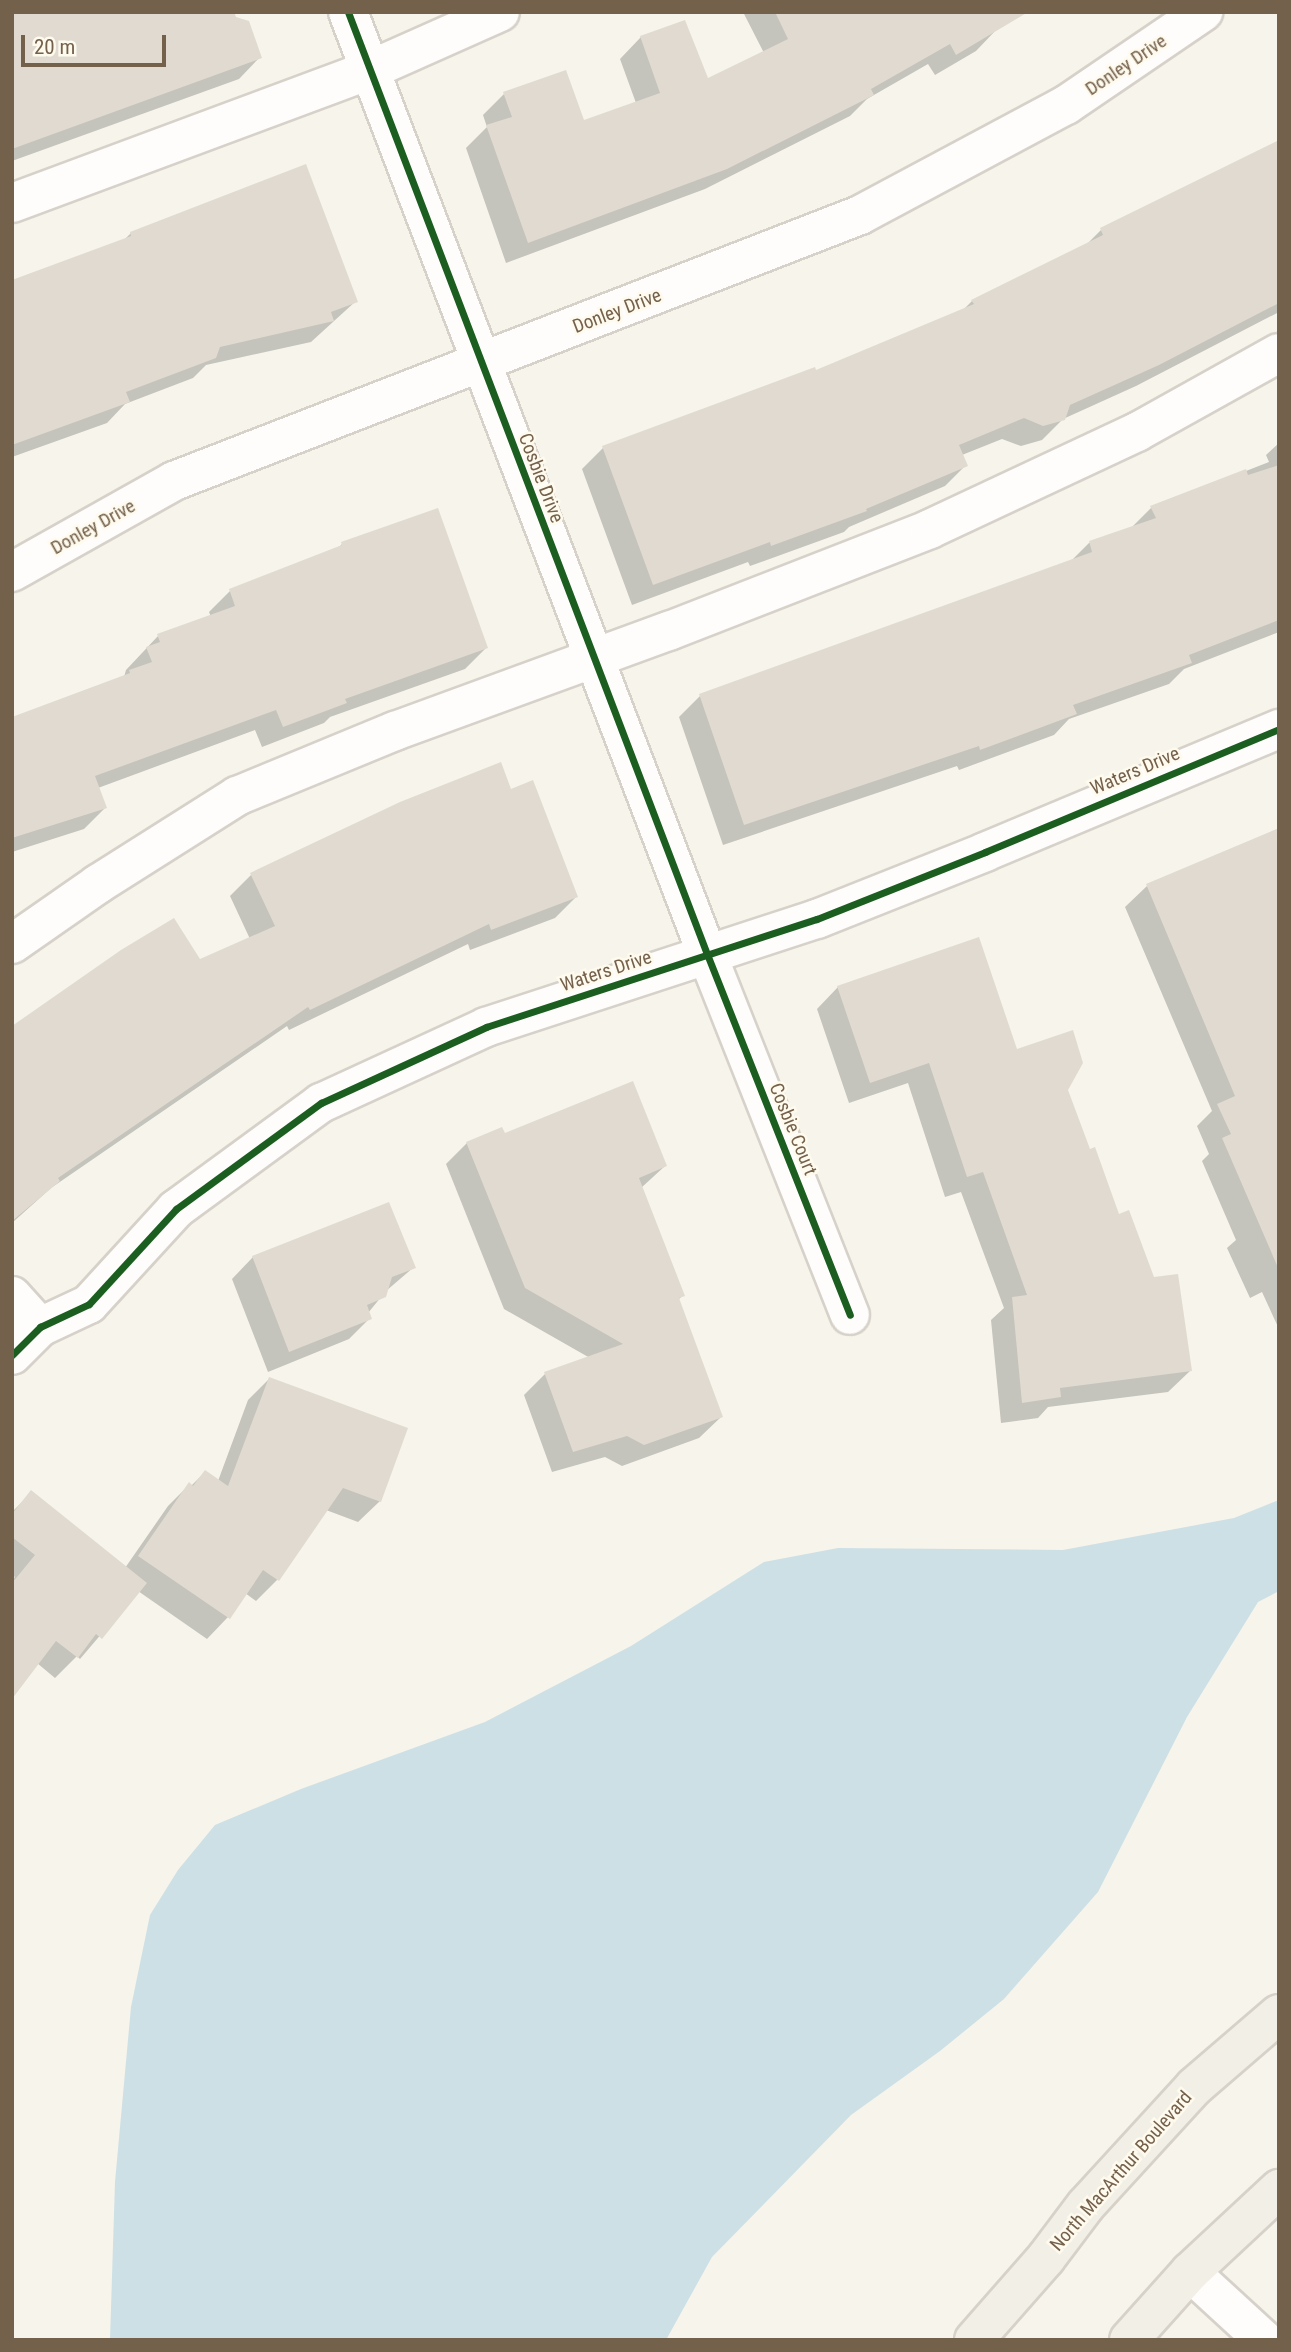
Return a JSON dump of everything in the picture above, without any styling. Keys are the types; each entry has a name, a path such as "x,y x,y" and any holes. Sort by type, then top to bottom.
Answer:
{"main road":[{"name":"North MacArthur Boulevard","path":"974,2340 1046,2258 1086,2205 1194,2087 1279,2014"},
{"path":"1129,2340 1190,2273 1279,2189"}],"street":[{"name":"Cosbie Drive","path":"348,12 479,362 707,954"},
{"path":"12,203 370,70 500,12"},
{"name":"Donley Drive","path":"12,572 174,481 860,215 1066,104 1203,12"},
{"path":"12,944 98,884 237,796 395,731 593,659 930,529 1137,432 1279,353"},
{"name":"Waters Drive","path":"12,1355 40,1326 89,1304 176,1209 321,1103 486,1027 817,919 960,863 1279,729"},
{"name":"Cosbie Court","path":"707,954 850,1315"},
{"path":"12,1296 40,1326"},
{"path":"1190,2273 1264,2340"}],"shaded area":[{"path":"1279,1500 1279,1591 1258,1602 1187,1717 1098,1892 1004,1999 940,2051 851,2115 712,2257 666,2340 110,2340 115,2182 131,2007 150,1915 178,1870 215,1825 301,1789 485,1722 631,1646 764,1562 838,1548 1063,1550 1234,1518"}],"building":[{"path":"12,12 234,12 236,17 249,21 262,58 12,149"},
{"path":"775,12 1028,12 956,55 950,44 871,89 874,95 727,169 528,243 486,125 512,117 503,92 566,70 584,120 660,93 640,36 685,20 708,78 788,39"},
{"path":"1279,140 1279,303 1159,365 1070,405 1065,420 1043,426 1024,418 959,445 968,466 866,509 867,511 771,546 770,542 653,585 602,446 815,367 816,370 974,304 971,300 1103,235 1100,228"},
{"path":"306,164 358,302 331,312 334,321 220,347 216,358 126,392 130,402 12,445 12,280 131,236 130,232"},
{"path":"1279,465 1279,620 1189,655 1192,663 1073,705 1077,714 980,750 979,746 744,825 699,694 1092,552 1089,541 1156,518 1150,506 1246,469 1248,475"},
{"path":"438,508 488,648 345,699 347,703 283,727 276,710 95,776 107,808 12,838 12,717 130,673 129,670 152,662 146,647 160,642 157,634 235,606 229,589 342,545 341,542"},
{"path":"501,762 511,789 533,780 578,897 491,930 489,924 310,1010 308,1007 58,1178 60,1181 12,1221 12,1026 121,950 174,918 200,959 275,926 250,873 400,802"},
{"path":"1279,828 1279,1270 1222,1138 1231,1134 1217,1104 1235,1096 1146,884"},
{"path":"979,937 1017,1049 1073,1030 1083,1063 1068,1090 1090,1149 1095,1147 1119,1214 1129,1210 1154,1277 1178,1274 1192,1371 1060,1388 1061,1397 1022,1403 1012,1297 1027,1295 983,1172 967,1177 929,1063 870,1083 837,986"},
{"path":"633,1081 667,1166 639,1178 685,1296 679,1298 723,1417 644,1445 627,1436 573,1452 544,1372 623,1344 525,1288 466,1142 502,1127 505,1133"},
{"path":"389,1202 416,1268 392,1277 386,1297 367,1305 372,1319 289,1352 252,1256"},
{"path":"269,1377 408,1428 381,1502 343,1488 279,1581 263,1570 230,1619 138,1556 189,1482 193,1486 205,1470 228,1486"},
{"path":"31,1490 147,1583 102,1639 96,1634 78,1658 56,1641 12,1699 12,1583 35,1555 12,1537 12,1514"}],"cycle path":[{"path":"348,12 707,954 850,1315"},
{"path":"12,1355 40,1327 89,1304 176,1209 321,1103 486,1027 817,919 1279,729"}]}
